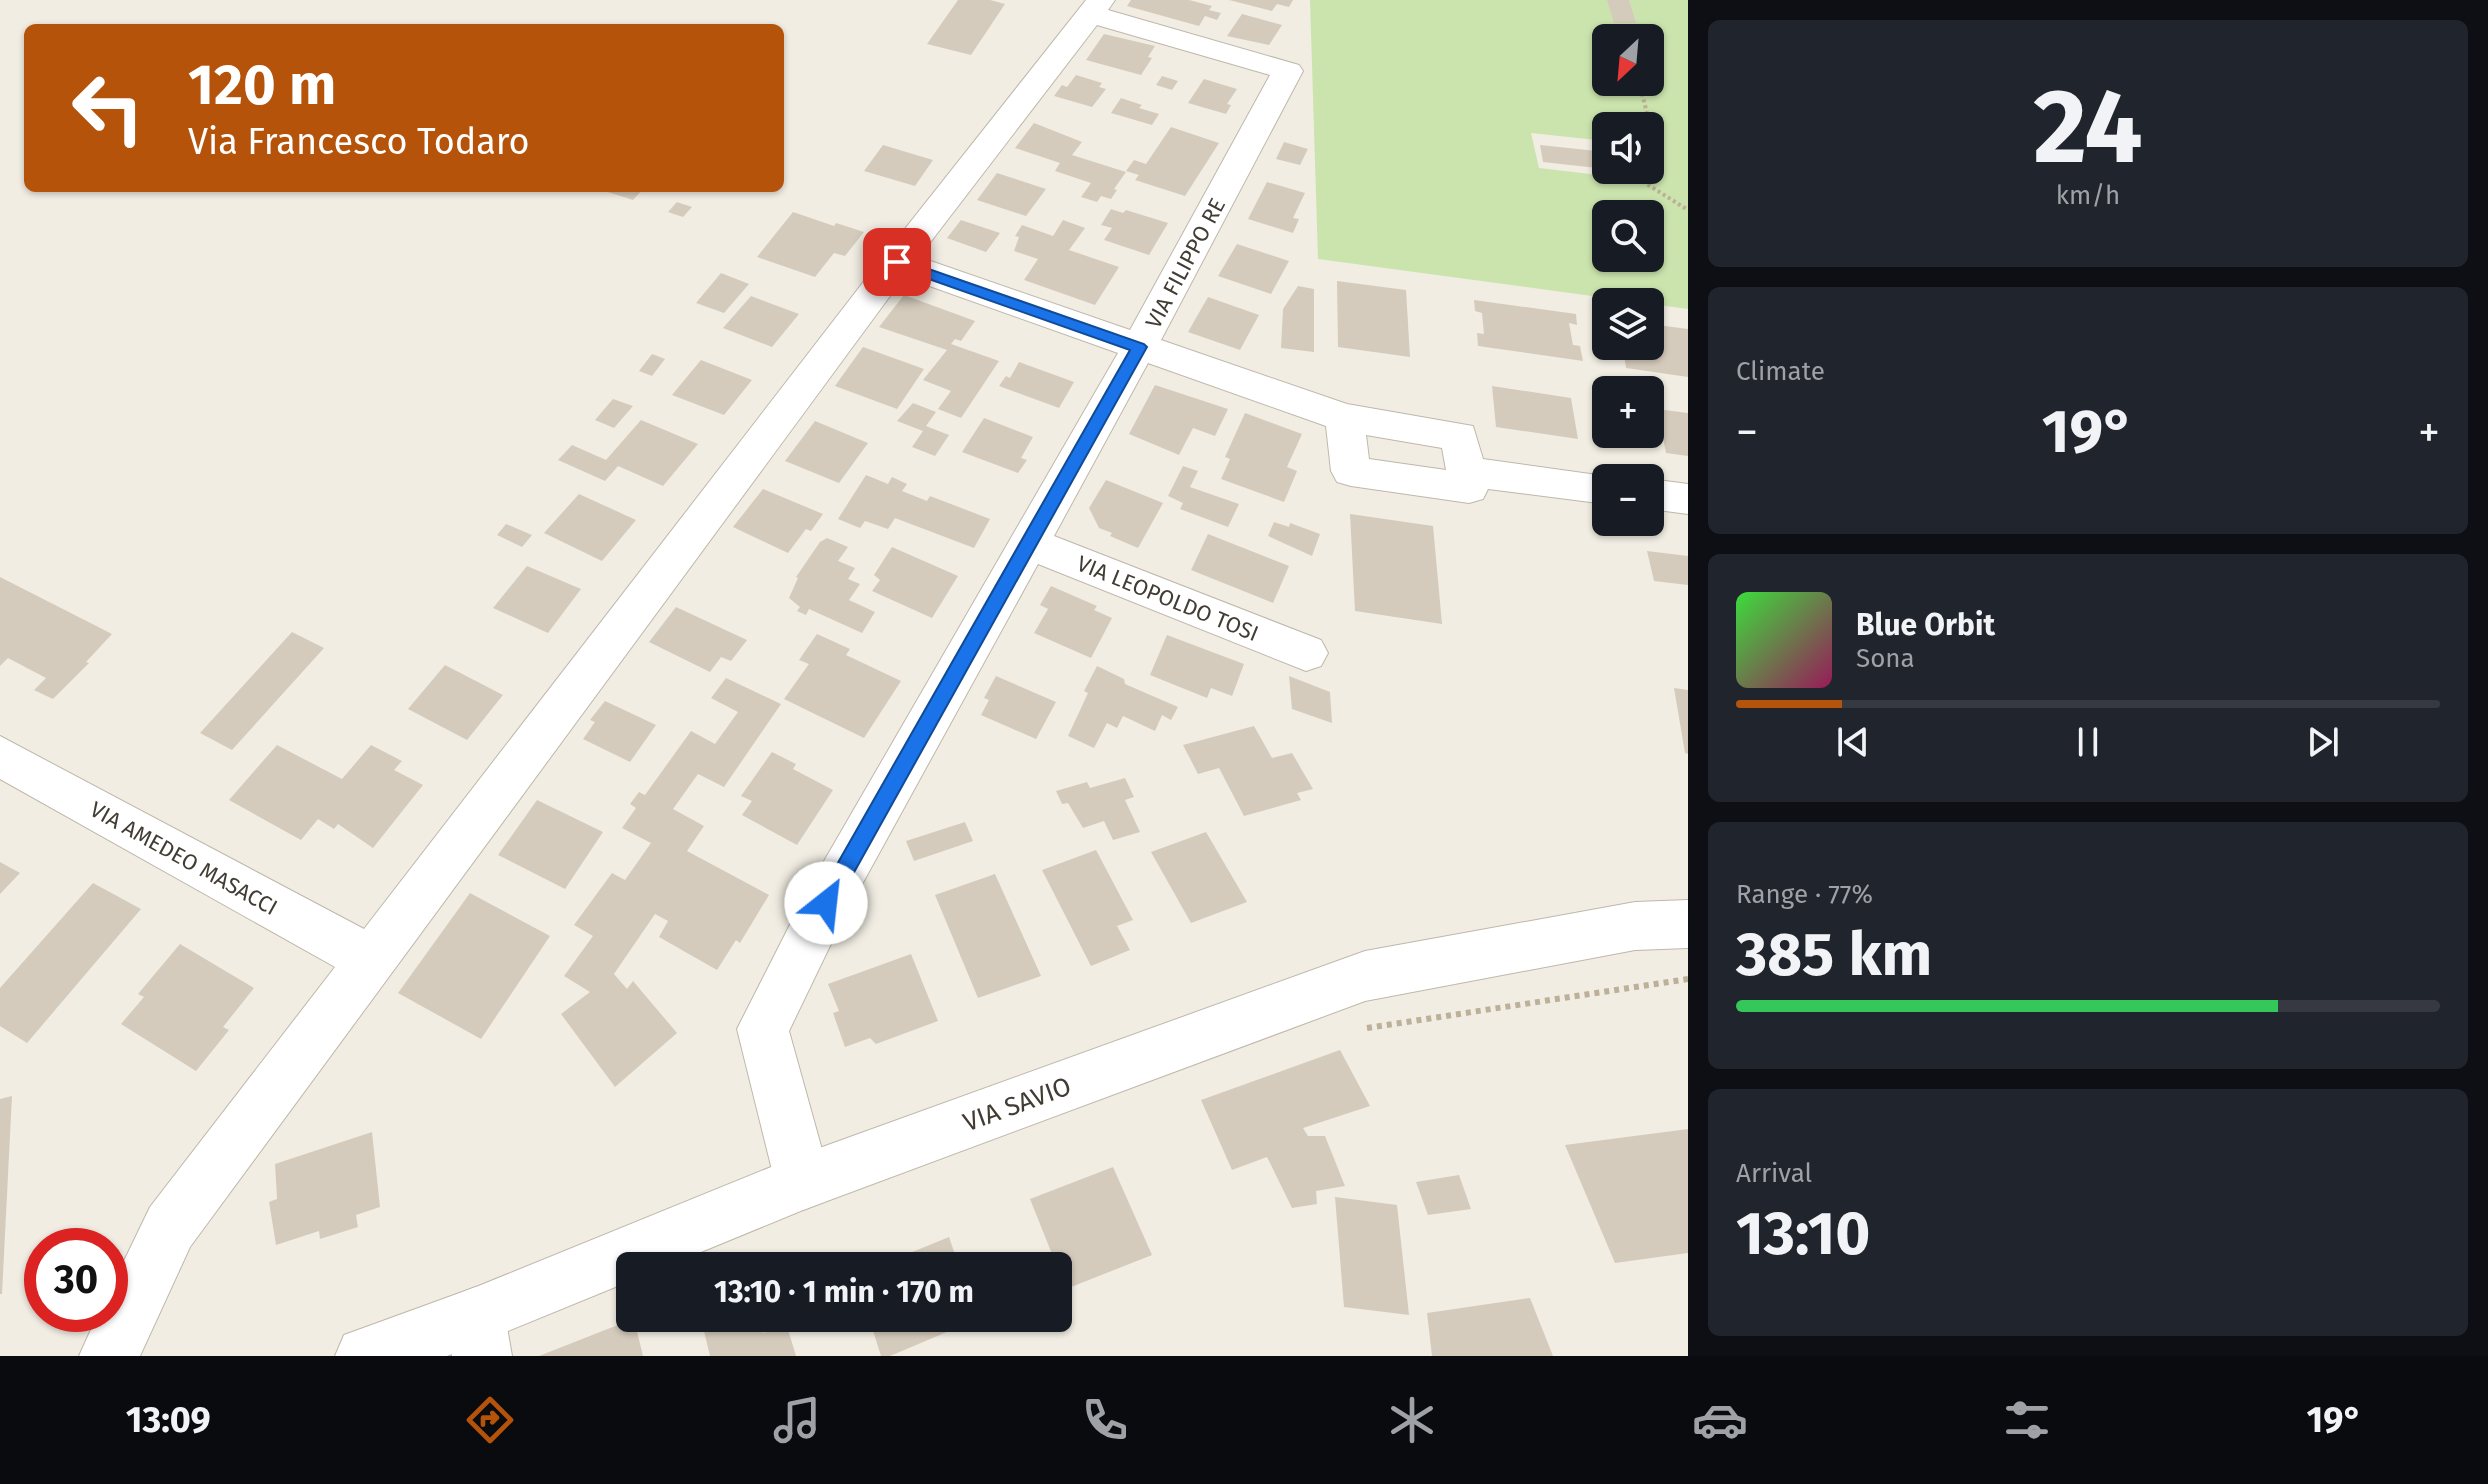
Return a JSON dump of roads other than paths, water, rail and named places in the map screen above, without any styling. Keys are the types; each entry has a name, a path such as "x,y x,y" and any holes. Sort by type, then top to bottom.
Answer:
{"street":[{"name":"VIA FILIPPO RE","path":"803,1182 763,1029 826,903 1139,347 1288,71 1095,7"},
{"path":"109,1356 170,1227 897,262 1095,7"},
{"path":"897,262 1344,418 1459,436 1469,488 1351,471 1344,418"},
{"path":"1467,472 1592,487"},
{"path":"1664,496 1688,499"},
{"name":"VIA LEOPOLDO TOSI","path":"1029,543 1306,653"},
{"name":"VIA AMEDEO MASACCI","path":"0,756 369,959"},
{"name":"VIA SAVIO","path":"365,1356 479,1336 803,1182 1365,976 1635,926 1688,924"}]}
